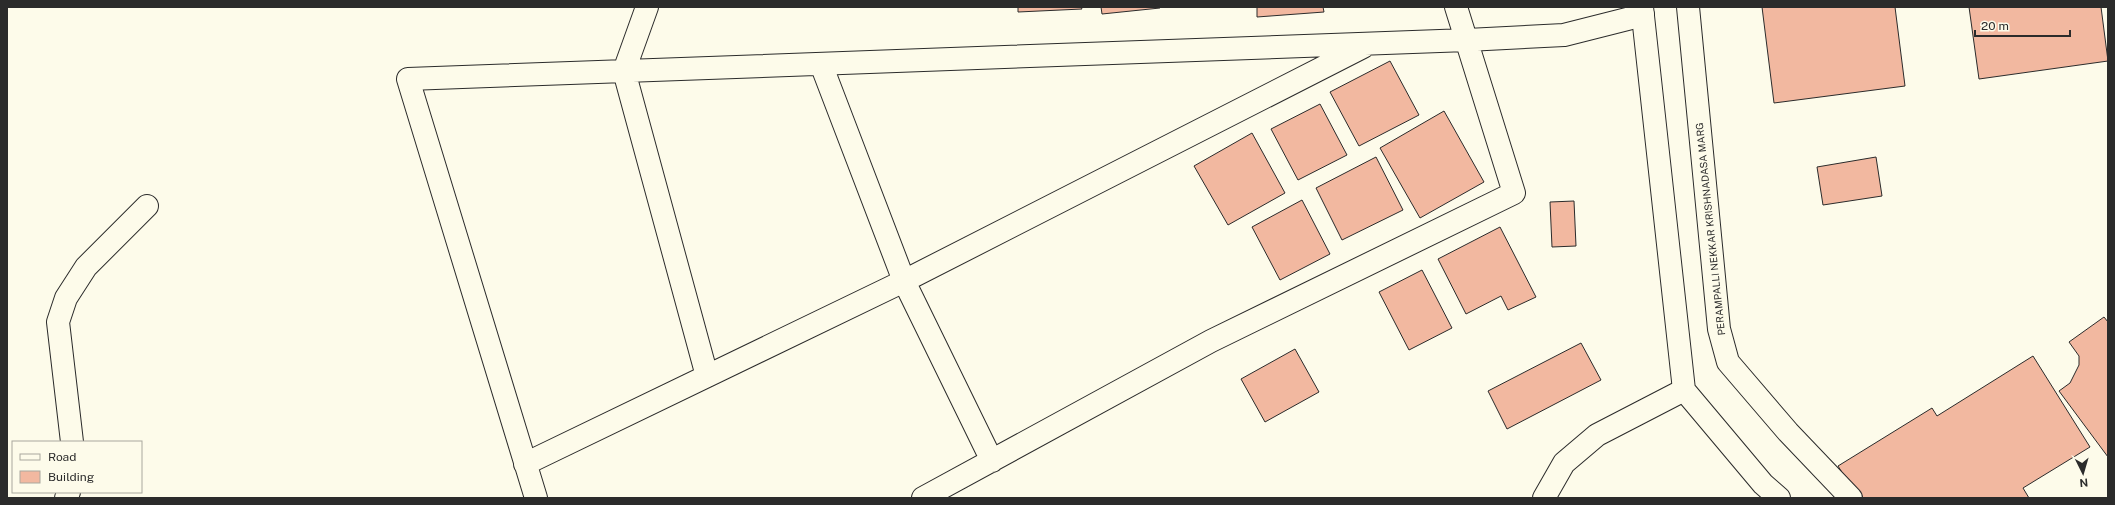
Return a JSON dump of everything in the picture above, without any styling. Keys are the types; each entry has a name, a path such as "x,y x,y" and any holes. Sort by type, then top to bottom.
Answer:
{"street":[{"path":"647,7 624,71 707,376"},
{"path":"923,498 1211,341 1514,193 1456,7"},
{"name":"PERAMPALLI NEKKAR KRISHNADASA MARG","path":"1688,7 1716,298 1720,329 1728,362 1788,432 1851,498"},
{"path":"536,498 408,79 1370,44 1564,35 1643,11 1684,390 1762,484 1779,498"},
{"path":"525,464 904,281 1370,44"},
{"path":"821,64 904,281 992,460"},
{"path":"72,441 58,322 66,298 86,267 148,206"},
{"path":"1544,498 1564,463 1597,435 1684,390"}],"building":[{"path":"1018,7 1081,7 1082,9 1018,12"},
{"path":"1101,7 1160,7 1160,8 1102,14"},
{"path":"1257,7 1323,7 1324,12 1257,17"},
{"path":"1762,7 1895,7 1905,86 1774,103"},
{"path":"1969,7 2101,7 2108,61 1979,79"},
{"path":"1390,61 1419,115 1359,146 1330,92"},
{"path":"1320,104 1347,155 1298,180 1271,129"},
{"path":"1444,111 1484,182 1420,218 1380,148"},
{"path":"1252,133 1285,193 1228,225 1194,166"},
{"path":"1376,157 1403,210 1342,240 1316,188"},
{"path":"1876,157 1882,196 1823,205 1817,167"},
{"path":"1302,200 1330,254 1280,280 1252,227"},
{"path":"1574,201 1576,246 1552,247 1550,202"},
{"path":"1500,227 1536,297 1508,310 1501,296 1466,314 1438,259"},
{"path":"1422,270 1452,328 1409,350 1379,292"},
{"path":"2104,317 2108,322 2108,457 2059,391 2070,383 2079,365 2079,356 2069,342"},
{"path":"1581,343 1601,380 1507,429 1488,391"},
{"path":"1295,349 1319,392 1265,422 1241,379"},
{"path":"2033,356 2090,447 2023,488 2029,498 1858,498 1838,466 1932,408 1937,416"}]}
